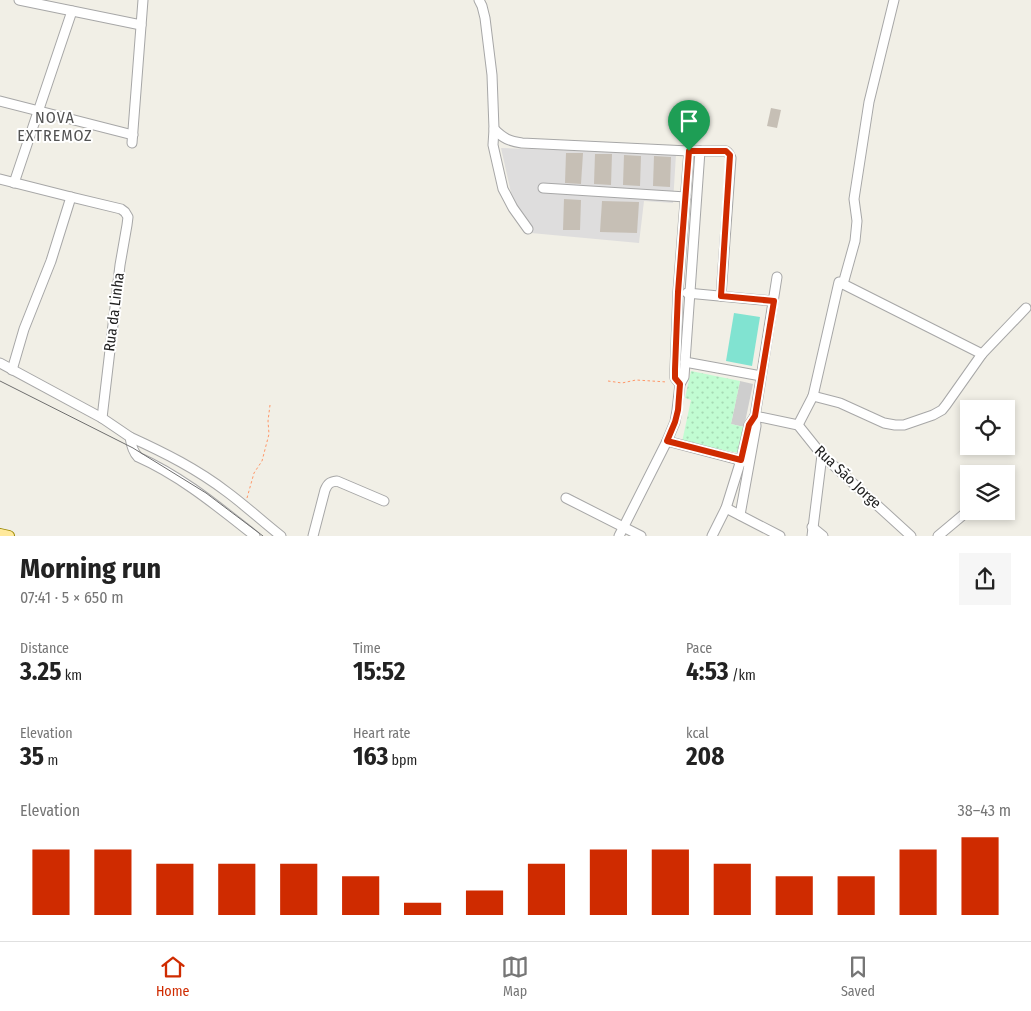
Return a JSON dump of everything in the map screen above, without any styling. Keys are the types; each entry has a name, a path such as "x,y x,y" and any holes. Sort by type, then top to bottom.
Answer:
{"main road":[{"path":"0,534 10,536"}],"street":[{"path":"19,0 39,2 72,11 141,25"},
{"path":"0,101 38,110 133,139 143,0"},
{"path":"479,0 485,18 491,65 493,145 503,189 512,208 528,230"},
{"path":"843,284 856,241 857,222 854,198 869,102 894,0"},
{"path":"14,183 72,11"},
{"path":"494,129 509,141 522,143 726,151 731,158 721,296"},
{"path":"680,384 675,378 675,369 678,292 689,151"},
{"path":"619,536 667,441 678,410 680,384 684,377 700,151"},
{"path":"0,179 71,197 47,270 26,322 12,370"},
{"path":"543,188 686,197"},
{"name":"Rua da Linha","path":"71,197 121,209 128,216 120,265 102,418"},
{"path":"740,515 749,425 755,416 777,277"},
{"path":"755,416 798,425 813,396 839,282 982,354"},
{"path":"678,292 774,301"},
{"path":"813,396 840,403 884,423 904,425 933,415 942,410 982,354 1026,308"},
{"path":"685,362 761,376"},
{"path":"0,363 102,418 130,437 170,455 212,481 281,536"},
{"name":"Rua São Jorge","path":"798,425 822,456 911,536"},
{"path":"130,437 131,444 138,457 181,481 255,536"},
{"path":"667,441 745,462"},
{"path":"822,456 812,531 824,536"},
{"path":"712,536 745,462"},
{"path":"313,536 328,483 337,481 384,501"},
{"path":"566,498 641,536"},
{"path":"726,508 780,536"},
{"path":"938,536 960,518"}],"path":[{"path":"608,381 622,383 636,380 680,384"},
{"path":"244,506 254,472 262,462 269,434 270,405"}],"shaded area":[{"path":"501,148 676,154 673,203 644,201 639,243 531,233 514,206"},
{"path":"734,313 760,317 752,366 726,361"},
{"path":"740,381 753,384 744,427 731,424"}],"green space":[{"path":"691,371 740,381 731,424 744,427 739,453 682,442 691,400 685,398"}],"building":[{"path":"771,108 781,110 777,128 767,126"},
{"path":"566,153 583,153 581,184 565,183"},
{"path":"595,154 612,154 611,185 594,184"},
{"path":"624,155 641,156 640,186 623,185"},
{"path":"654,156 671,157 670,187 653,186"},
{"path":"564,199 581,200 580,230 563,230"},
{"path":"602,201 639,202 637,233 600,232"}],"tram line":[{"path":"0,381 133,448 206,493 263,536"}],"district":[{"name":"NOVA EXTREMOZ","path":"55,126"}],"route":[{"path":"689,151 726,151 731,158 721,296 774,301 755,416 749,425 741,460 667,441 678,410 680,384 675,378 675,369 678,292 689,151"}]}
